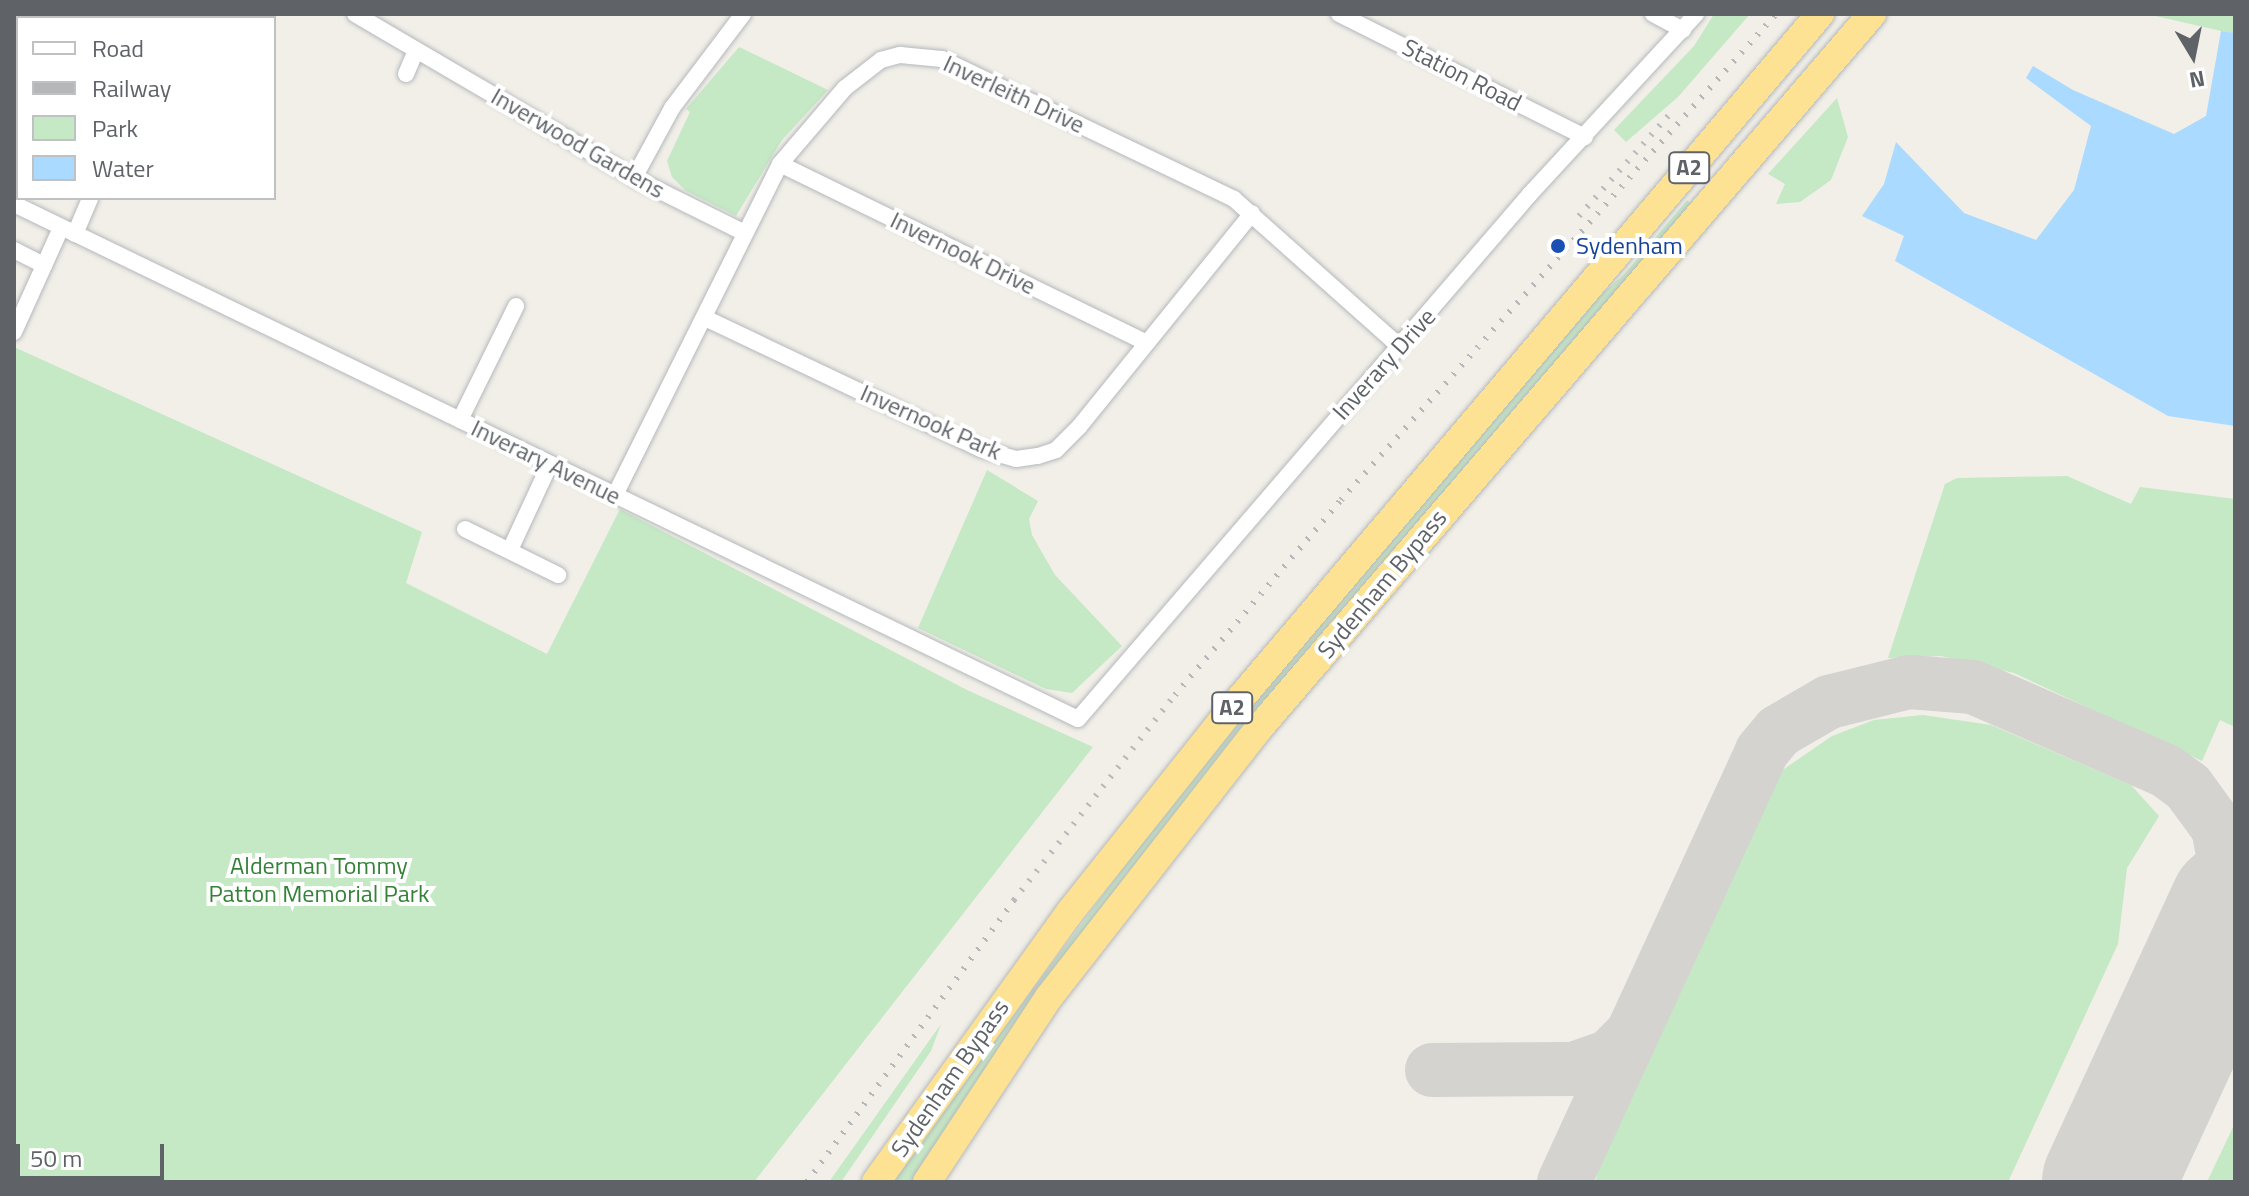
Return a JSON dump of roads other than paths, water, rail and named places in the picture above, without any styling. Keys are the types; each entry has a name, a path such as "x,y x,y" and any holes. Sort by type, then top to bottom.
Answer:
{"highway":[{"name":"Sydenham Bypass","path":"876,1182 1070,912 1234,706 1820,14"},
{"name":"Sydenham Bypass","path":"927,1182 1049,997 1260,727 1872,14"}],"street":[{"name":"Inverwood Gardens","path":"355,14 634,178 743,232"},
{"path":"634,178 672,108 743,14"},
{"name":"Station Road","path":"1339,14 1585,137"},
{"path":"1653,14 1683,30"},
{"name":"Inverary Drive","path":"1078,719 1399,346 1696,14"},
{"path":"406,74 416,50"},
{"name":"Inverleith Drive","path":"615,495 705,318 743,232 780,164 845,88 881,60 924,55 1212,187 1252,213 1399,346"},
{"name":"Invernook Drive","path":"780,164 1145,342"},
{"path":"14,332 44,265 89,200"},
{"name":"Inverary Avenue","path":"24,204 68,231 1078,719"},
{"name":"Invernook Park","path":"705,318 981,449 1016,459 1047,453 1067,440 1252,213"},
{"path":"14,250 44,265"},
{"path":"460,420 516,306"},
{"path":"510,550 550,464"},
{"path":"465,529 558,575"}],"water":[{"path":"2221,31 2235,33 2235,426 2168,416 1895,261 1904,236 1862,216 1884,184 1896,142 1964,213 2036,240 2074,190 2091,126 2026,78 2033,66 2073,90 2174,134 2206,116"}],"railway":[{"path":"807,1182 1014,900 1175,695 1341,500 1776,14"},
{"path":"1579,216 1669,115"}],"place":[{"name":"Sydenham","path":"1558,246"}],"park label":[{"name":"Alderman Tommy Patton Memorial Park","path":"319,880"}]}
